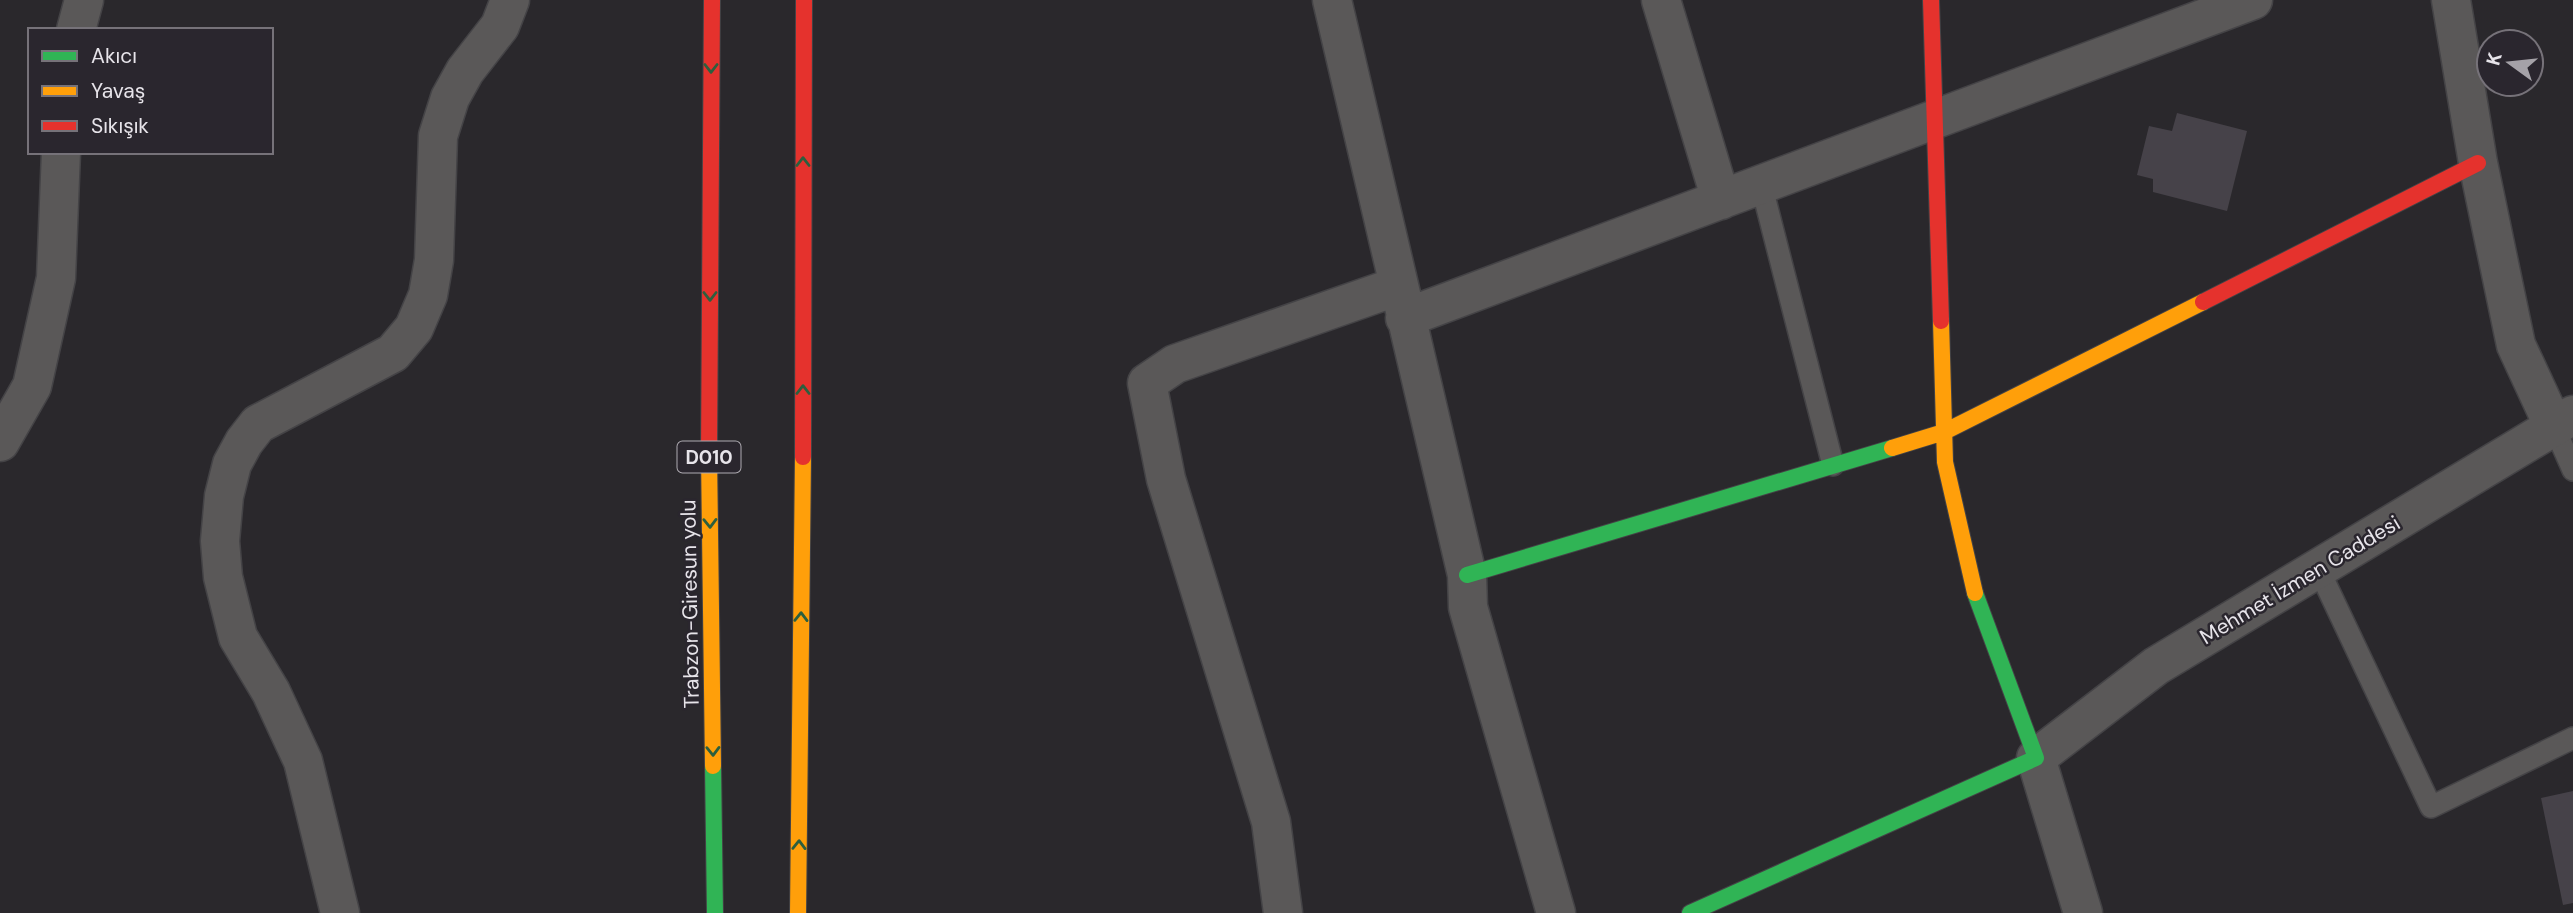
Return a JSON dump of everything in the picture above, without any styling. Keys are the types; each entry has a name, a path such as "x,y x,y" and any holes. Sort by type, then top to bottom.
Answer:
{"main road":[{"name":"Trabzon-Giresun yolu","path":"712,0 709,475 715,913"},
{"path":"798,913 804,0"},
{"path":"1690,913 2036,758 1974,591 1945,462 1931,0"},
{"path":"1466,575 1944,432 2478,163"}],"street":[{"path":"77,28 84,0"},
{"path":"340,913 303,761 271,692 238,637 229,608 220,541 224,496 232,464 258,424 393,353 414,328 428,295 434,260 438,136 450,98 465,71 500,26 510,0"},
{"path":"1332,0 1466,575 1468,607 1556,913"},
{"path":"1661,0 1721,200"},
{"path":"1283,913 1271,822 1166,479 1147,383 1175,364 1401,302 1721,200 2253,0"},
{"path":"2451,0 2478,163 2516,345 2563,421"},
{"path":"0,442 32,386 56,278 61,154"},
{"name":"Mehmet İzmen Caddesi","path":"2036,758 2156,666 2563,421"},
{"path":"2036,758 2083,913"}],"lane":[{"path":"1761,184 1833,465"},
{"path":"2563,421 2573,470"},
{"path":"2318,568 2431,807 2573,737"}],"building":[{"path":"2177,113 2247,131 2227,211 2153,192 2153,179 2137,175 2149,126 2172,131"},
{"path":"2573,791 2573,903 2563,905 2541,798"}],"traffic: fast":[{"path":"1467,575 1892,448"},
{"path":"1690,913 2036,758 1975,593"},
{"path":"713,766 715,913"}],"traffic: slow":[{"path":"1892,448 1944,432 2203,302"},
{"path":"1941,321 1945,462 1975,593"},
{"path":"709,454 713,766"},
{"path":"798,913 803,457"}],"traffic: jam":[{"path":"709,454 712,0"},
{"path":"803,457 804,0"},
{"path":"1931,0 1941,321"},
{"path":"2203,302 2478,163"}]}
